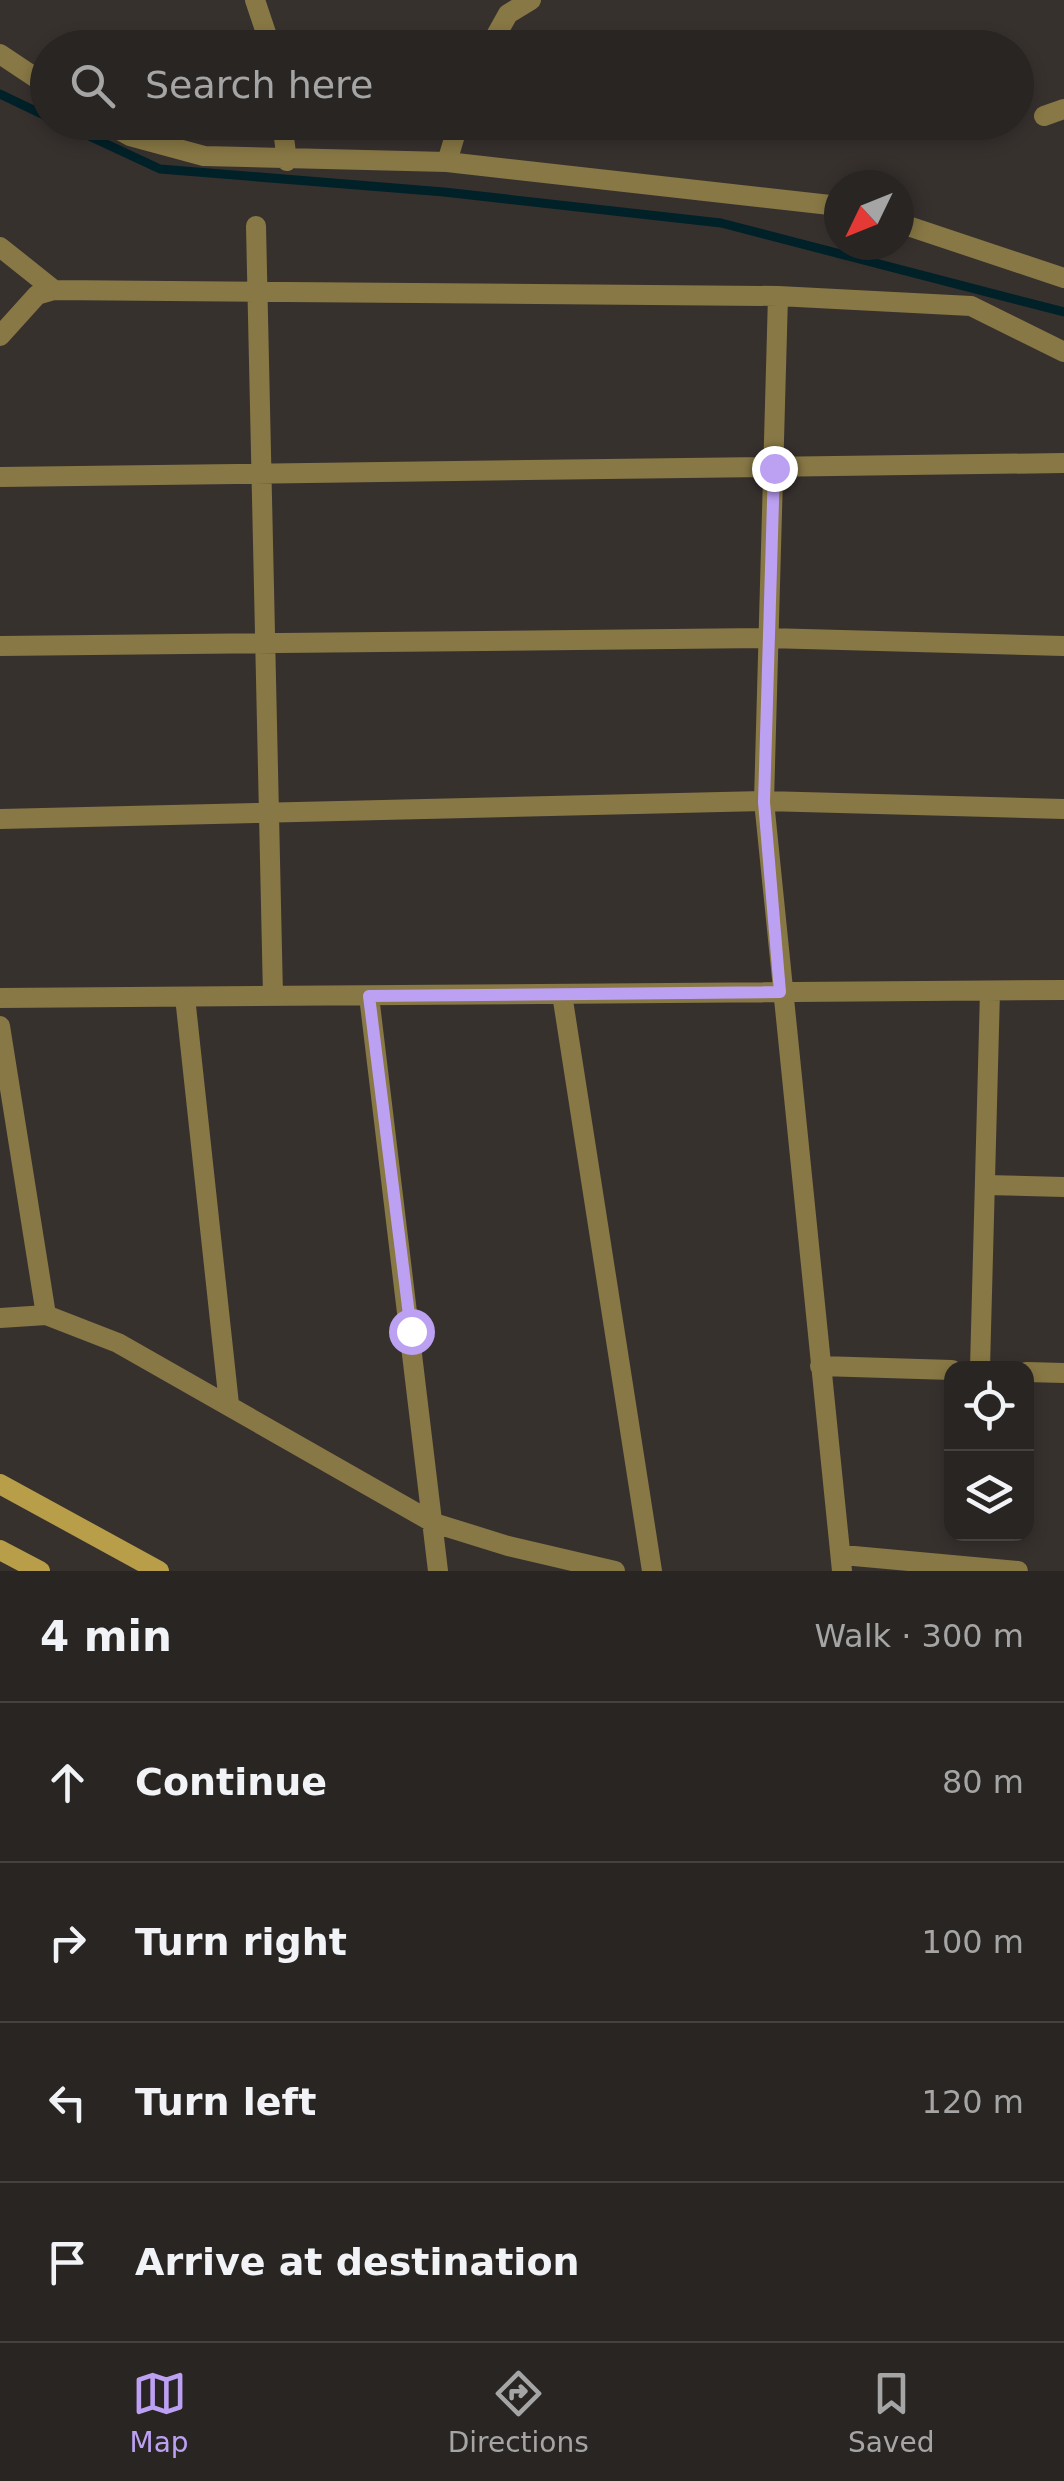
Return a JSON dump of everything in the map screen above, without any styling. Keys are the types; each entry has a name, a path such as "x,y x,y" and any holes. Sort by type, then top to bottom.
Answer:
{"main road":[{"path":"0,1484 159,1571"},
{"path":"0,1550 40,1571"}],"street":[{"path":"255,0 265,30"},
{"path":"500,30 508,14 531,0"},
{"path":"0,54 30,74"},
{"path":"145,140 204,156 447,162 824,204"},
{"path":"284,140 287,161"},
{"path":"447,162 454,140"},
{"path":"256,226 273,996"},
{"path":"914,228 1064,278"},
{"path":"0,247 51,288"},
{"path":"0,336 37,295 51,288 258,295 778,296 971,306 1064,352"},
{"path":"778,296 764,802 780,992 843,1563 1018,1571"},
{"path":"0,477 1064,464"},
{"path":"0,646 767,638 1064,646"},
{"path":"0,818 764,802 1064,809"},
{"path":"0,998 1064,990"},
{"path":"980,1361 990,991"},
{"path":"562,994 652,1571"},
{"path":"369,996 438,1571"},
{"path":"185,997 229,1404"},
{"path":"0,1026 46,1315"},
{"path":"985,1184 1064,1187"},
{"path":"0,1318 46,1315 118,1343 434,1523 508,1546 616,1571"},
{"path":"820,1366 944,1370"},
{"path":"1034,1372 1064,1373"}],"waterway":[{"path":"0,94 30,108"},
{"path":"98,140 160,169 444,192 721,223 1064,312"}],"route":[{"path":"411,1331 369,996 780,992 764,802 774,468"}]}
